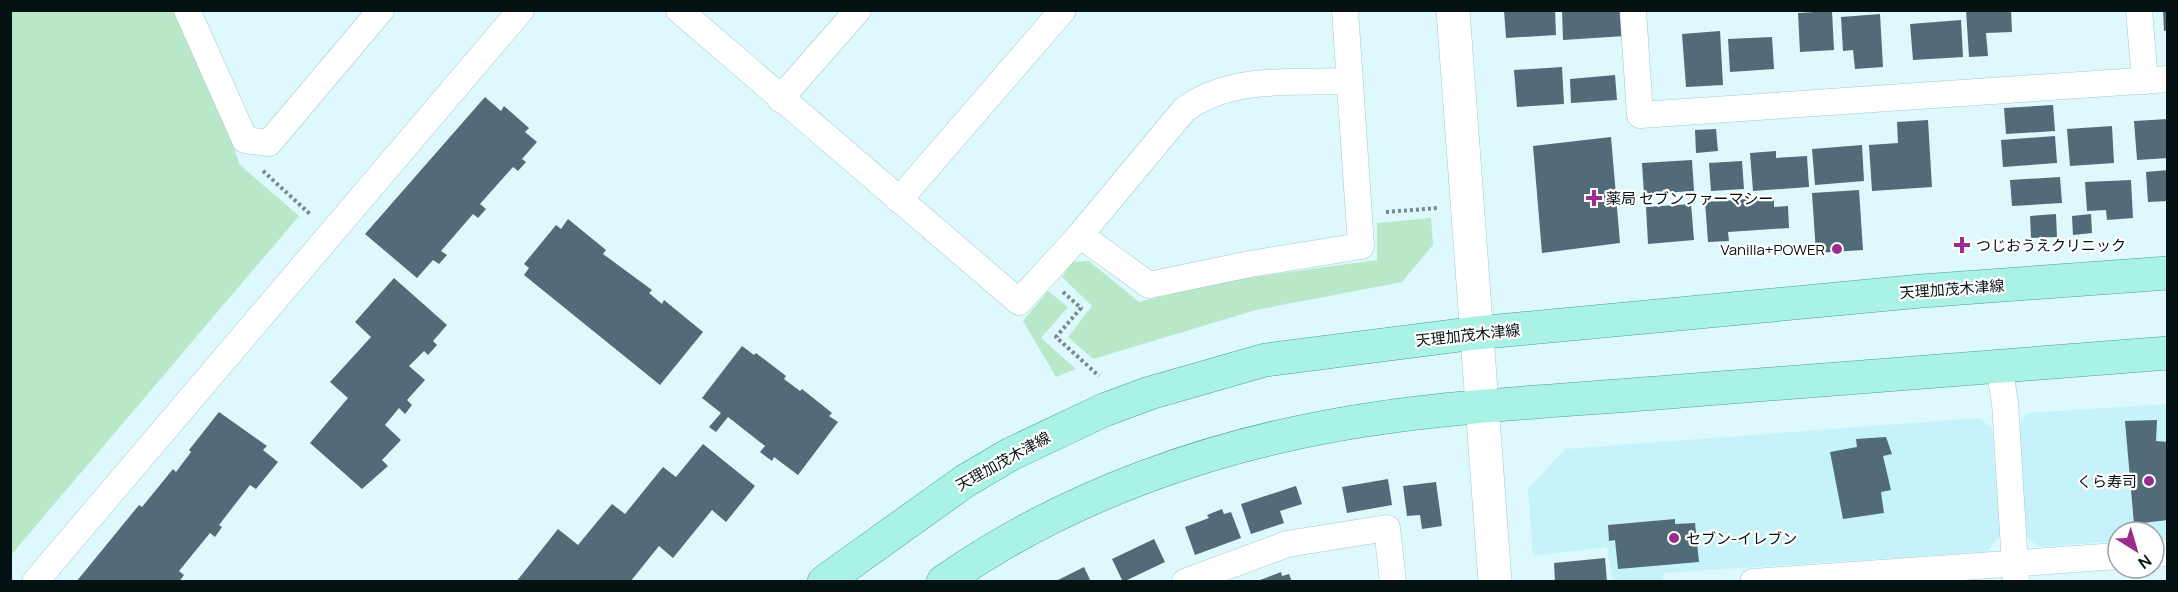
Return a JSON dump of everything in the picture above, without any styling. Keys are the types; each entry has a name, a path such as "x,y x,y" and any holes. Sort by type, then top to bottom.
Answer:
{"main road":[{"name":"天理加茂木津線","path":"824,582 965,481 1011,454 1104,410 1150,393 1265,360 1476,333 1921,291 2168,273"},
{"path":"944,582 1035,526 1162,469 1262,440 1365,420 1481,406 2168,353"}],"street":[{"path":"187,10 245,140 269,143 381,10"},
{"path":"35,582 521,10"},
{"path":"679,10 1019,302 1080,235 1184,110 1202,97 1236,86 1349,81"},
{"path":"780,99 858,10"},
{"path":"899,200 1064,10"},
{"path":"1080,235 1149,285 1250,264 1361,246 1345,10"},
{"path":"1453,10 1495,582"},
{"path":"1633,10 1640,115 2156,80 2139,10"},
{"path":"2000,365 2016,572"},
{"path":"1185,582 1287,544 1388,528 1393,582"},
{"path":"1753,582 2016,572 2106,558"}],"path":[{"path":"257,142 262,170 316,219"},
{"path":"1359,213 1442,208"},
{"path":"1043,275 1082,308 1056,337 1099,376"}],"shaded area":[{"path":"2167,404 2167,538 2166,520 2106,520 2106,542 2039,547 2025,535 2017,426 2028,413"},
{"path":"1979,418 1992,428 2000,535 1987,552 1663,573 1663,581 1612,581 1607,547 1533,556 1528,489 1565,449"}],"green space":[{"path":"11,11 177,11 188,21 240,165 299,216 11,555"},
{"path":"1431,218 1433,245 1402,282 1256,310 1093,359 1068,337 1092,306 1062,277 1072,262 1089,261 1139,302 1224,281 1377,260 1377,223"},
{"path":"1048,291 1068,307 1041,338 1076,369 1056,377 1023,321"}],"building":[{"path":"1504,10 1555,10 1556,35 1506,38"},
{"path":"1562,10 1623,10 1625,36 1563,40"},
{"path":"1966,10 2011,10 2012,32 1986,33 1988,56 1969,57"},
{"path":"2163,10 2168,10 2168,30 2164,31"},
{"path":"1832,11 1834,50 1800,52 1798,13"},
{"path":"1880,14 1883,67 1855,69 1853,50 1843,51 1841,17"},
{"path":"1961,20 1963,57 1913,60 1910,24"},
{"path":"1720,31 1723,85 1686,87 1682,34"},
{"path":"1772,37 1774,69 1730,72 1728,39"},
{"path":"1562,67 1564,104 1517,107 1514,70"},
{"path":"1615,75 1617,100 1571,103 1570,79"},
{"path":"485,97 501,111 504,106 529,128 525,132 537,142 522,159 526,162 518,171 513,167 480,204 486,209 478,218 473,214 441,251 447,255 439,264 433,260 417,278 365,234"},
{"path":"2053,105 2055,131 2006,134 2004,108"},
{"path":"2168,119 2168,158 2137,160 2134,121"},
{"path":"1928,120 1932,187 1872,191 1869,145 1898,143 1897,122"},
{"path":"2112,126 2114,163 2070,166 2067,129"},
{"path":"1716,129 1718,151 1696,153 1695,130"},
{"path":"2055,136 2057,163 2003,167 2001,140"},
{"path":"1611,137 1620,243 1542,253 1533,146"},
{"path":"1862,145 1864,181 1815,185 1812,149"},
{"path":"1776,151 1776,158 1807,156 1809,187 1753,191 1750,153"},
{"path":"1692,160 1694,191 1644,194 1642,163"},
{"path":"1742,161 1744,189 1711,191 1709,163"},
{"path":"2168,170 2168,201 2148,202 2146,172"},
{"path":"2060,177 2062,203 2012,206 2010,180"},
{"path":"2131,180 2133,218 2107,220 2106,210 2087,211 2085,182"},
{"path":"1859,190 1863,250 1816,253 1812,193"},
{"path":"1774,197 1774,207 1788,206 1789,228 1728,232 1729,241 1708,242 1705,202"},
{"path":"1691,204 1694,240 1648,244 1646,207"},
{"path":"2056,214 2057,237 2031,238 2030,216"},
{"path":"2091,214 2092,233 2073,235 2072,216"},
{"path":"568,219 606,250 603,254 652,290 649,293 662,304 664,300 703,332 660,385 524,275 529,268 524,264 556,225 561,229"},
{"path":"394,278 447,325 433,341 437,345 428,355 424,351 409,366 425,380 407,400 412,405 405,414 399,408 385,425 401,440 382,460 388,466 362,489 310,443 348,398 330,382 371,337 355,322"},
{"path":"742,346 754,355 756,353 786,376 784,379 800,391 802,389 832,413 829,416 838,422 798,475 774,457 772,461 760,452 765,446 728,417 716,432 709,427 721,413 702,398"},
{"path":"219,412 267,446 263,450 278,462 256,489 250,485 219,525 222,527 215,537 210,533 179,571 184,575 179,582 76,582 139,505 142,507 173,469 176,472 191,452 189,450"},
{"name":"くら寿司","path":"2157,420 2156,441 2168,442 2168,520 2134,520 2125,421"},
{"path":"1886,437 1892,454 1883,456 1891,490 1881,492 1884,513 1843,519 1830,452 1857,447 1856,439"},
{"path":"703,444 755,486 726,522 712,510 673,558 659,546 630,582 516,582 558,529 578,545 612,504 625,514 663,467 676,477"},
{"path":"1388,479 1392,505 1347,513 1342,487"},
{"path":"1436,482 1442,526 1422,529 1420,515 1407,516 1403,486"},
{"path":"1296,486 1302,504 1280,511 1284,523 1251,534 1241,504"},
{"path":"1222,509 1224,514 1231,512 1241,538 1195,555 1185,527 1209,518 1207,515"},
{"path":"1675,519 1675,524 1695,523 1699,562 1618,569 1615,540 1609,541 1608,525"},
{"path":"1154,539 1165,562 1123,582 1112,559"},
{"path":"1605,558 1607,582 1555,582 1554,563"},
{"path":"1084,567 1091,582 1054,582"},
{"path":"1281,572 1282,576 1289,574 1292,582 1255,582"}],"place":[{"name":"薬局 セブンファーマシー","path":"1594,198"},
{"name":"つじおうえクリニック","path":"1962,245"},
{"name":"Vanilla+POWER","path":"1837,249"},
{"name":"くら寿司","path":"2149,481"},
{"name":"セブン-イレブン","path":"1674,538"}]}
